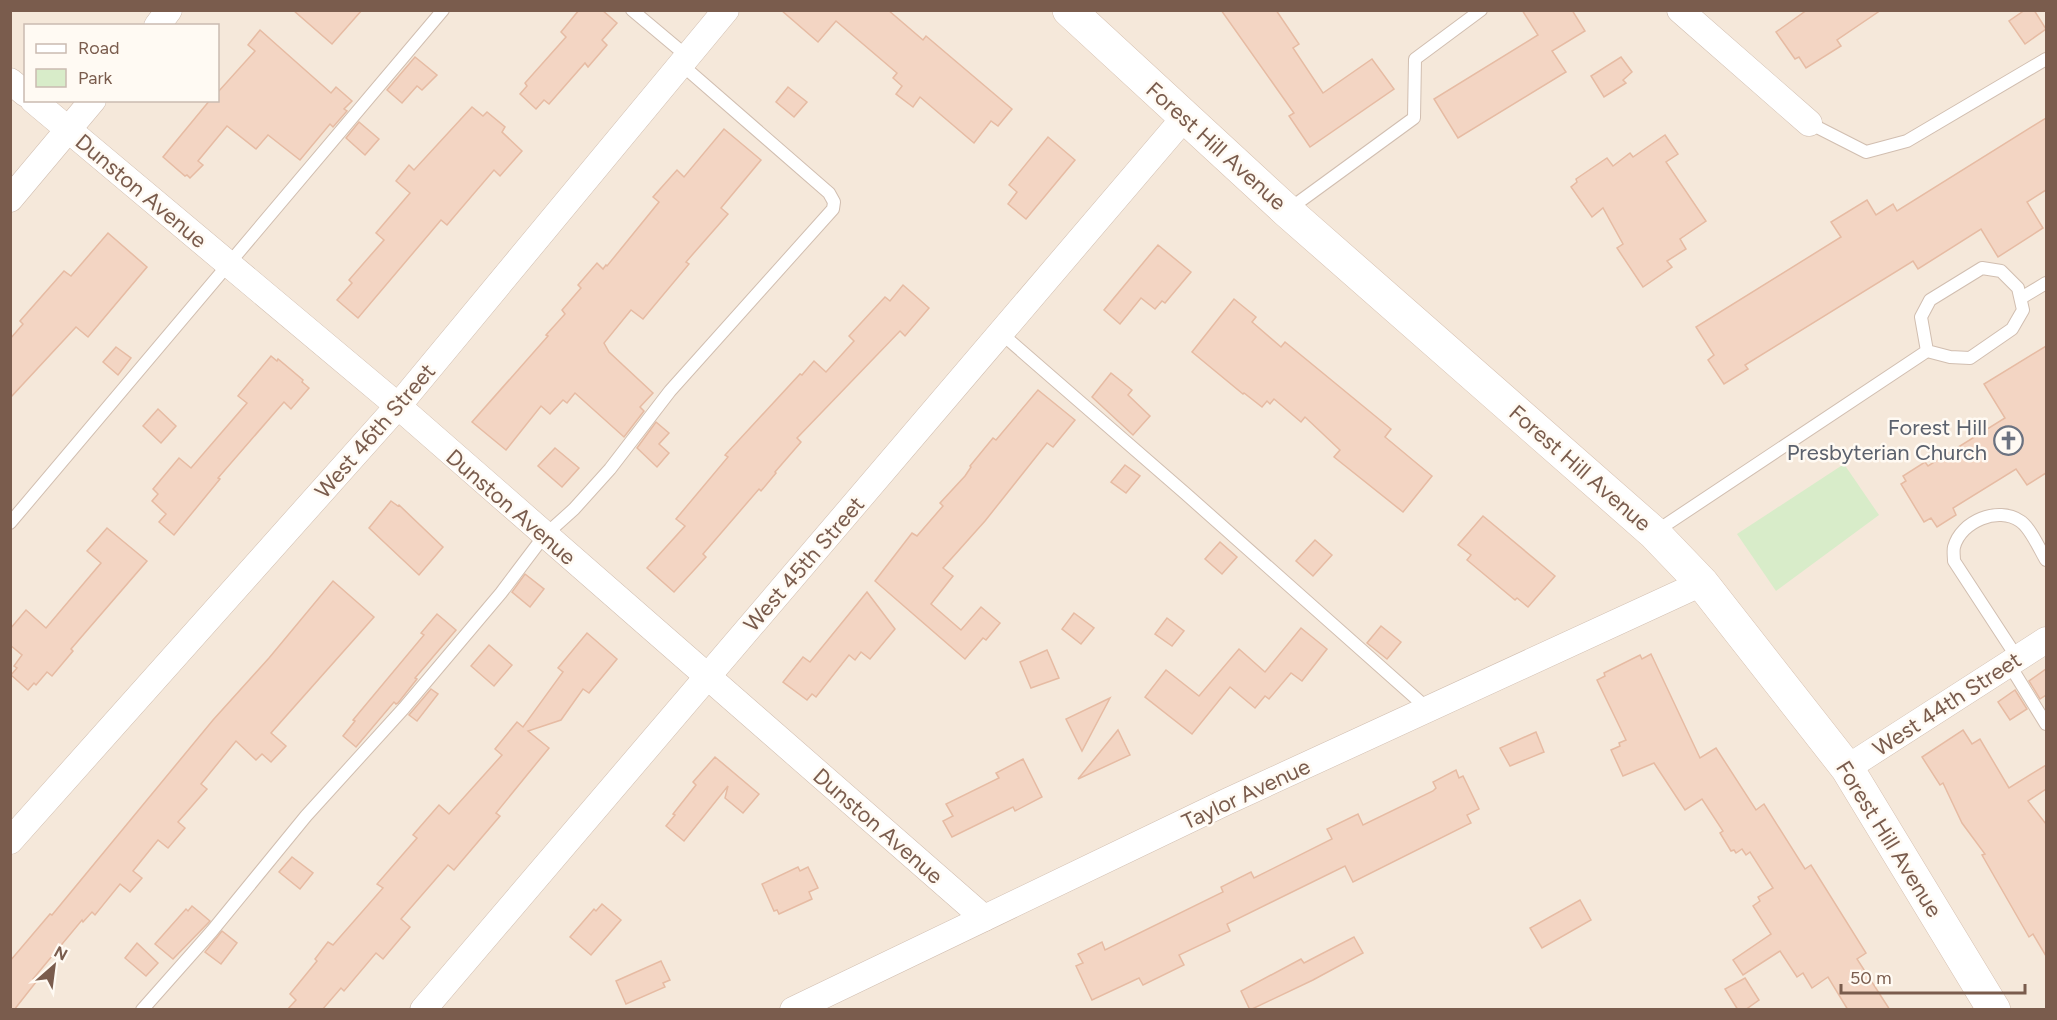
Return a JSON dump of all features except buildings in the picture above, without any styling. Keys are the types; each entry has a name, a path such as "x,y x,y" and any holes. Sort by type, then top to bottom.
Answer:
{"main road":[{"name":"Forest Hill Avenue","path":"1069,10 1287,211 1654,533 1702,583 1847,768 1994,1010"}],"street":[{"path":"159,24 170,10"},
{"name":"West 46th Street","path":"10,841 398,406 726,10"},
{"path":"1687,12 1809,123"},
{"path":"10,81 24,92"},
{"name":"Dunston Avenue","path":"35,102 398,406 544,536 984,918"},
{"path":"10,199 91,102"},
{"name":"West 45th Street","path":"423,1010 1184,118"},
{"name":"Taylor Avenue","path":"793,1010 1226,802 1702,583"},
{"name":"West 44th Street","path":"1847,768 2046,640"}],"lane":[{"path":"10,523 443,10"},
{"path":"142,1010 226,915 306,816 404,708 501,592 544,536 574,509 610,469 676,384 833,209 834,202 829,193 632,10"},
{"path":"1287,211 1414,118 1415,59 1481,10"},
{"path":"1809,123 1866,153 1907,141 1960,112 2046,59"},
{"path":"1654,533 1928,351 1950,357 1970,358 2012,329 2023,310 2018,288 2001,271 1982,268 1930,300 1921,317 1928,351"},
{"path":"2021,298 2046,283"},
{"path":"1002,334 1428,709"},
{"path":"2046,560 2023,522 2012,516 1999,514 1969,525 1954,547 1954,561 2013,661 2046,724"}],"shaded area":[{"path":"11,11 2046,11 2046,1009 11,1009"}],"green space":[{"path":"1844,464 1879,515 1776,591 1737,534"}],"place":[{"name":"Forest Hill Presbyterian Church","path":"2008,440"}]}
